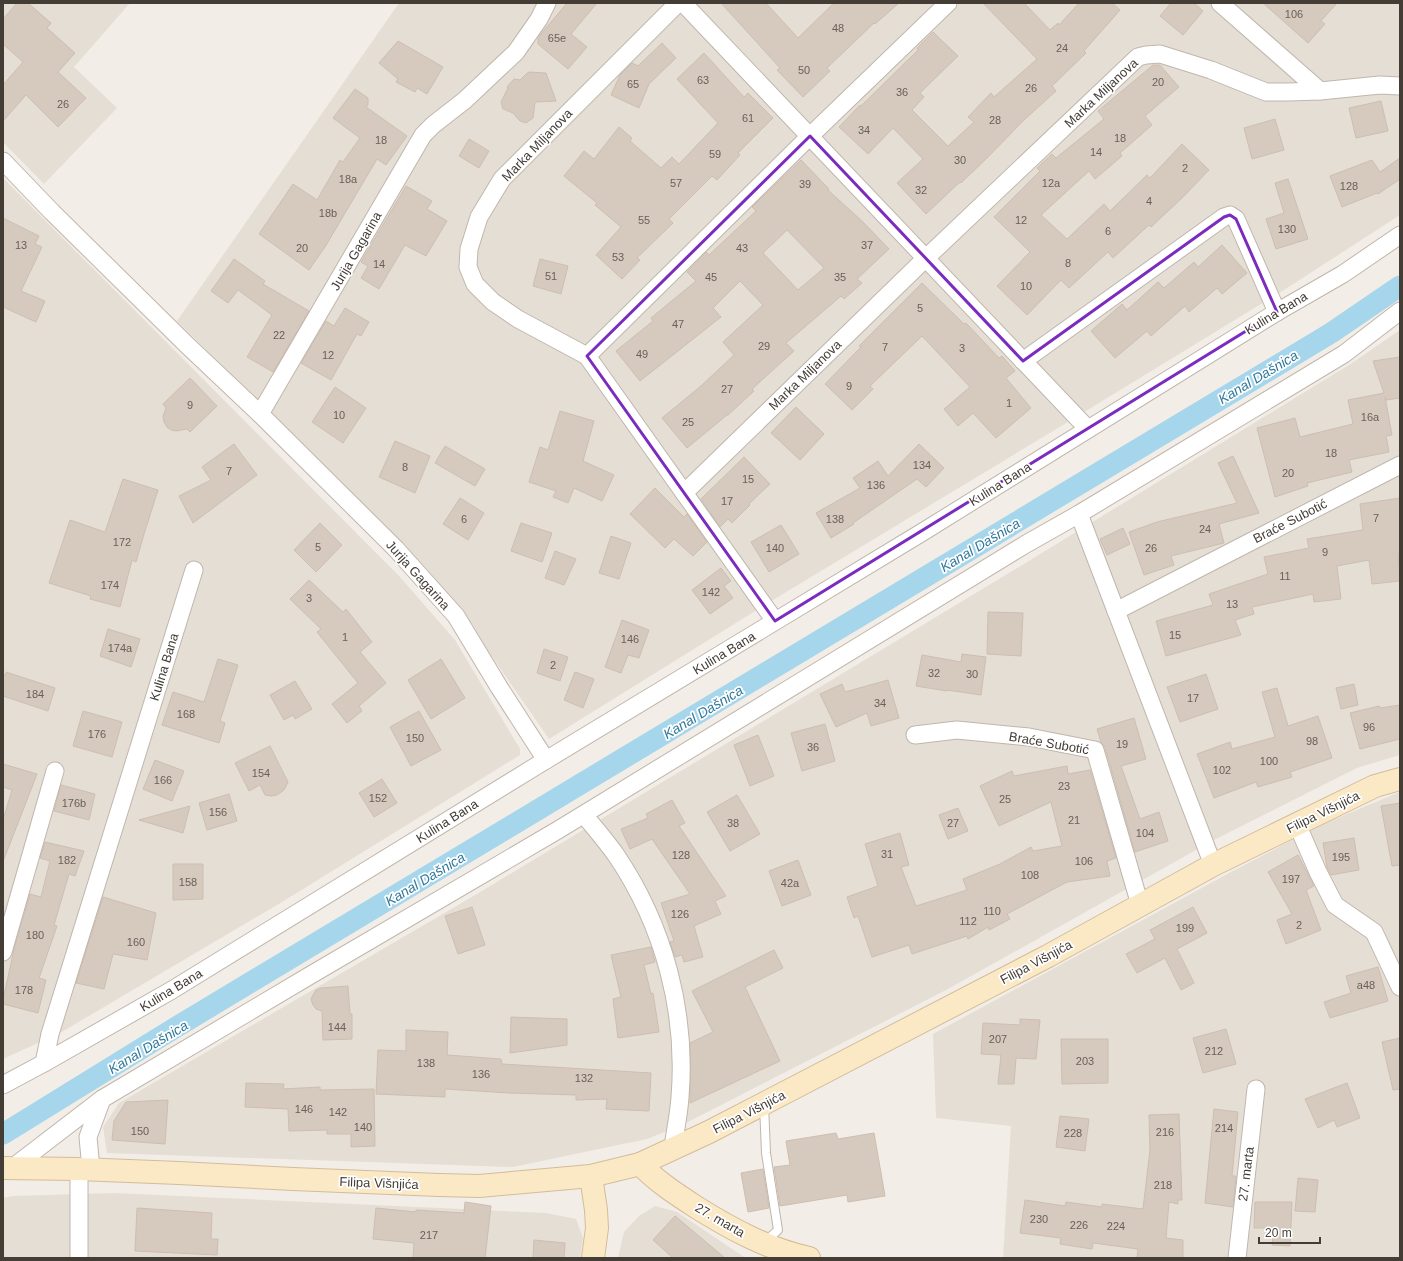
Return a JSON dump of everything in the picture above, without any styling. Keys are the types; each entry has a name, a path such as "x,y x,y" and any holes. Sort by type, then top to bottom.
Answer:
{"main road":[{"name":"Filipa Višnjića","path":"8,1168 85,1169 478,1186 591,1176 640,1164 709,1132 764,1104 1048,956 1213,865 1375,786 1400,779"},
{"name":"27. marta","path":"640,1164 661,1183 686,1201 736,1231 763,1244 809,1258"},
{"path":"591,1176 597,1228 594,1258"}],"street":[{"name":"Jurija Gagarina","path":"260,414 424,135 433,125 465,100 516,52 539,19 547,3"},
{"name":"Marka Miljanova","path":"678,3 502,179 479,217 469,249 468,267 475,284 493,302 518,319 587,356 775,622"},
{"path":"683,3 1088,429"},
{"path":"587,356 810,136 948,3"},
{"path":"1220,3 1320,90 1380,85 1400,86"},
{"name":"Marka Miljanova","path":"684,493 926,258 1138,57 1160,54 1211,70 1266,92 1320,90"},
{"name":"Jurija Gagarina","path":"4,164 396,549 456,616 546,760"},
{"path":"1023,361 1224,217 1230,215 1236,219 1277,312"},
{"name":"Kulina Bana","path":"3,1085 172,990 546,760 775,622 1277,312 1343,274 1400,235"},
{"path":"8,1168 102,1099 584,815 1026,544 1079,514 1344,354 1400,311"},
{"name":"Braće Subotić","path":"1116,611 1400,465"},
{"path":"1079,514 1213,865"},
{"name":"Kulina Bana","path":"44,1063 50,1034 194,570"},
{"name":"Braće Subotić","path":"915,735 957,730 1029,737 1095,750 1140,905"},
{"path":"3,952 55,771"},
{"path":"584,815 616,855 642,899 662,946 675,996 681,1046 680,1097 673,1148"},
{"path":"1297,824 1318,872 1335,905 1374,932 1400,987"},
{"name":"27. marta","path":"1236,1258 1256,1089"},
{"path":"79,1258 88,1136 102,1099"}],"lane":[{"path":"763,1244 778,1230 766,1153 764,1104"}],"highlighted area":[{"path":"810,136 1023,361 1224,217 1230,215 1236,219 1277,312 775,621 587,356"}],"shaded area":[{"path":"3,3 130,3 74,67 117,108 44,184 3,142"},
{"path":"399,3 1400,3 1400,215 1284,290 773,600 549,739 484,645 473,625 455,603 406,548 177,321"},
{"path":"3,178 400,577 455,640 520,749 520,755 282,902 60,1033 3,1059"},
{"path":"1400,330 1400,755 1357,768 1212,841 948,989 684,1124 647,1139 513,1167 107,1153 103,1127 119,1103 477,894 1032,559 1349,365"},
{"path":"1400,792 1400,1258 1003,1258 1011,1126 936,1118 933,1034 1233,871 1323,824"},
{"path":"114,1193 546,1213 576,1219 583,1238 580,1258 3,1258 3,1198 13,1196"},
{"path":"655,1206 677,1212 744,1257 757,1258 618,1258 624,1232 639,1216"}],"building":[{"path":"17,3 28,3 51,23 47,28 75,53 58,72 86,98 58,127 26,95 3,121 3,85 23,62 3,44 3,19"},
{"path":"567,3 597,3 571,34 587,47 568,69 538,44 538,39 541,34"},
{"path":"721,3 766,3 798,38 834,3 899,3 875,24 874,23 827,68 830,71 803,97 777,70 780,68"},
{"path":"983,3 1024,3 1050,30 1058,23 1059,25 1079,3 1112,3 1120,10 1084,51 1086,53 1052,86 1056,91 1024,120 961,183 960,182 926,214 897,183 923,159 893,128 868,154 839,127 918,50 917,48 933,32 958,56 920,93 924,97 912,110 948,146 974,122 968,117 991,93 994,97 1037,59"},
{"path":"1171,3 1194,3 1203,11 1183,35 1160,16"},
{"path":"1263,3 1337,3 1321,21 1325,24 1308,43"},
{"path":"398,41 443,67 427,94 417,88 415,92 396,82 398,79 379,63"},
{"path":"662,43 676,58 649,84 639,108 611,95 620,75 632,63 638,66"},
{"path":"704,53 744,97 748,93 773,118 738,153 740,155 717,180 712,176 669,219 673,223 637,258 640,260 622,279 596,255 621,227 595,205 597,203 564,176 584,151 594,159 619,127 632,138 630,141 661,168 672,157 679,164 718,123 677,79"},
{"path":"1153,65 1160,65 1179,87 1145,116 1152,125 1120,153 1122,156 1095,179 1089,171 1041,215 1067,239 1104,204 1110,211 1147,175 1150,178 1182,144 1209,170 1151,227 1149,225 1113,258 1108,252 1069,288 1061,280 1027,315 997,286 1030,252 994,217 1040,171 1037,168 1052,154 1056,158 1104,119 1098,111"},
{"path":"529,72 546,73 556,101 535,102 533,118 526,123 520,121 513,113 503,109 501,102 508,88 507,87 514,79 520,80"},
{"path":"355,89 368,98 368,105 366,107 407,136 386,165 377,159 325,247 309,270 259,234 293,184 317,200 340,160 343,162 360,138 333,118"},
{"path":"1381,101 1388,131 1356,138 1349,108"},
{"path":"1275,119 1284,150 1252,159 1244,128"},
{"path":"469,139 489,151 479,168 459,156"},
{"path":"1400,158 1400,179 1378,194 1377,193 1342,207 1330,176 1372,160 1380,172"},
{"path":"801,160 829,189 828,190 863,222 889,249 857,279 862,283 844,299 841,296 786,343 794,351 752,389 754,391 728,415 687,448 662,418 701,386 734,355 723,342 763,305 740,281 713,308 721,317 640,381 616,351 653,321 651,318 696,281 687,272 706,252 709,255 756,211 752,207","holes":["787,230 824,268 798,290 763,253"]},
{"path":"1288,179 1308,239 1276,249 1266,219 1284,213 1275,183"},
{"path":"406,186 432,201 427,209 447,221 426,256 405,245 379,289 361,278 368,266 361,262"},
{"path":"3,218 39,236 35,244 42,247 21,291 45,301 36,322 3,307"},
{"path":"1222,245 1247,273 1222,294 1217,288 1189,312 1185,306 1151,336 1147,331 1115,358 1091,331 1122,304 1127,310 1158,282 1164,288 1194,262 1198,267"},
{"path":"234,259 265,281 263,284 309,311 273,372 247,357 272,315 238,290 228,303 211,291"},
{"path":"540,259 568,266 561,294 533,286"},
{"path":"922,283 964,324 966,323 999,358 1002,356 1015,371 1006,378 1031,408 996,438 973,413 958,426 944,409 970,387 922,336 870,386 873,389 852,410 825,384 861,347 859,346"},
{"path":"345,308 369,322 361,336 357,334 331,380 301,363 326,321 334,326"},
{"path":"1400,357 1400,398 1386,400 1385,397 1392,435 1386,436 1389,452 1349,460 1352,472 1307,483 1308,486 1275,497 1257,428 1295,418 1300,437 1353,424 1348,400 1384,393 1373,361"},
{"path":"190,378 217,406 190,432 187,429 176,431 171,430 164,422 163,416 166,408 163,404"},
{"path":"335,387 366,408 343,443 312,422"},
{"path":"796,407 824,434 800,460 771,433"},
{"path":"560,411 594,421 583,461 614,475 602,501 574,488 568,503 553,497 556,491 529,482 540,447 548,450"},
{"path":"395,441 430,456 415,493 379,477"},
{"path":"234,444 257,475 193,523 179,496 211,480 202,467"},
{"path":"919,444 944,468 926,487 917,479 853,523 854,524 831,538 816,513 860,488 853,478 878,461 888,476"},
{"path":"445,446 485,469 475,486 435,463"},
{"path":"1233,456 1259,513 1219,524 1224,543 1171,556 1174,565 1144,575 1129,532 1157,522 1237,503 1218,463"},
{"path":"744,457 770,484 732,523 728,519 720,527 701,499"},
{"path":"123,479 158,490 136,562 132,560 120,607 90,599 91,596 49,583 70,520 105,532"},
{"path":"655,488 684,517 687,514 707,542 693,556 674,539 665,548 630,514"},
{"path":"460,498 484,513 468,540 443,524"},
{"path":"1400,498 1400,552 1398,553 1400,581 1372,584 1369,560 1337,566 1341,599 1314,602 1313,594 1252,607 1254,614 1235,620 1241,635 1166,656 1156,621 1213,605 1209,594 1268,574 1264,557 1309,548 1307,539 1363,530 1360,504"},
{"path":"320,523 342,545 316,572 294,550"},
{"path":"521,523 552,533 542,562 511,551"},
{"path":"781,525 799,554 769,572 751,542"},
{"path":"1123,528 1130,544 1107,555 1100,539"},
{"path":"611,536 631,543 619,579 599,573"},
{"path":"555,551 576,559 564,585 545,578"},
{"path":"721,568 731,581 724,586 733,598 710,614 692,590"},
{"path":"309,580 343,612 346,609 372,642 360,652 386,683 359,706 362,711 347,723 332,704 358,683 317,632 321,629 290,599"},
{"path":"988,612 1023,613 1021,656 987,654"},
{"path":"622,620 649,630 639,658 628,655 621,673 605,667"},
{"path":"108,629 140,639 131,667 100,656"},
{"path":"544,649 568,657 560,681 537,673"},
{"path":"962,654 986,657 981,695 916,686 922,655 961,662"},
{"path":"218,659 238,665 220,721 225,723 219,743 162,725 173,692 204,702"},
{"path":"441,659 465,698 431,719 408,680"},
{"path":"6,672 55,688 48,711 3,696 3,674 6,675"},
{"path":"575,672 594,679 583,708 564,700"},
{"path":"1206,674 1218,709 1180,722 1167,687"},
{"path":"888,680 899,718 871,726 867,713 836,727 820,694 842,684 845,692"},
{"path":"295,681 312,709 295,719 293,715 284,720 270,695"},
{"path":"1354,684 1358,705 1341,709 1336,688"},
{"path":"1277,688 1288,726 1318,716 1332,758 1290,772 1292,777 1258,787 1256,782 1214,798 1197,754 1230,742 1232,749 1275,737 1262,692"},
{"path":"1400,705 1400,739 1360,749 1350,713 1379,706 1380,708"},
{"path":"83,711 122,722 112,757 73,746"},
{"path":"419,711 441,750 411,766 390,727"},
{"path":"1134,718 1146,759 1121,766 1140,819 1159,812 1168,841 1135,852 1105,747 1101,742 1097,729"},
{"path":"825,724 835,761 802,771 791,733"},
{"path":"758,735 774,776 750,786 734,745"},
{"path":"270,746 288,782 284,790 277,795 271,796 265,795 260,785 249,791 235,763"},
{"path":"155,760 184,771 172,801 143,789"},
{"path":"3,764 37,774 4,859 3,820 12,790 3,787"},
{"path":"1067,766 1068,774 1090,770 1116,858 1107,861 1110,876 1067,882 1007,914 1010,919 989,930 988,927 968,939 967,936 912,954 909,945 872,957 858,916 854,918 847,897 878,886 865,844 900,833 909,865 901,867 916,906 967,890 963,879 1000,864 1031,847 1033,851 1062,846 1051,802 999,826 980,786 1012,771 1014,776"},
{"path":"382,779 397,803 374,817 359,793"},
{"path":"61,785 95,794 89,820 54,811"},
{"path":"229,794 237,821 207,830 199,803"},
{"path":"737,795 760,834 730,851 707,812"},
{"path":"672,800 685,823 679,826 726,896 715,901 721,914 694,926 703,957 684,962 682,955 675,957 670,942 674,941 661,903 690,894 652,839 630,849 621,829 648,818 646,814"},
{"path":"1400,803 1400,865 1392,866 1381,806"},
{"path":"190,806 183,833 139,820"},
{"path":"958,808 968,831 948,839 939,815"},
{"path":"1354,838 1359,870 1331,875 1327,867 1323,843"},
{"path":"45,842 84,851 75,876 69,874 54,925 57,926 39,978 46,980 38,1013 3,1004 3,1000 15,945 30,894 41,897 50,861 40,858"},
{"path":"1298,855 1314,886 1306,890 1321,930 1286,944 1277,920 1292,914 1268,872"},
{"path":"798,860 811,895 782,906 769,871"},
{"path":"173,864 203,864 203,899 173,900"},
{"path":"103,897 156,913 147,960 113,954 104,989 76,983"},
{"path":"472,907 485,945 458,954 445,916"},
{"path":"1193,907 1207,933 1177,949 1194,983 1181,990 1165,958 1137,973 1126,954 1155,939 1150,930"},
{"path":"651,947 655,962 644,965 651,994 653,993 659,1032 618,1038 613,999 621,997 611,955"},
{"path":"774,950 783,968 745,987 780,1061 690,1103 690,1043 713,1032 692,991"},
{"path":"1378,967 1388,1001 1330,1018 1324,1002 1351,993 1346,976"},
{"path":"348,986 350,1014 352,1014 352,1039 323,1040 322,1011 316,1009 311,999 316,990 321,988"},
{"path":"511,1017 567,1019 567,1045 510,1053"},
{"path":"1020,1019 1040,1020 1036,1059 1016,1058 1014,1084 998,1084 1001,1055 981,1054 983,1023 1020,1025"},
{"path":"1226,1029 1236,1064 1203,1073 1193,1038"},
{"path":"406,1030 448,1032 447,1055 501,1059 502,1064 651,1073 649,1111 606,1109 607,1099 576,1100 576,1095 445,1089 445,1097 376,1094 378,1050 406,1051"},
{"path":"1400,1038 1400,1089 1393,1090 1382,1042"},
{"path":"1061,1039 1108,1039 1108,1083 1062,1084"},
{"path":"246,1083 284,1084 283,1089 320,1087 320,1090 374,1089 375,1146 351,1147 351,1134 327,1134 327,1130 289,1131 288,1109 245,1107"},
{"path":"1347,1083 1360,1118 1337,1127 1334,1120 1318,1128 1305,1099"},
{"path":"168,1100 165,1144 112,1140 114,1121 126,1102"},
{"path":"1214,1109 1238,1112 1232,1176 1236,1176 1233,1207 1205,1203"},
{"path":"1179,1114 1182,1200 1178,1200 1178,1204 1169,1202 1166,1238 1183,1240 1183,1258 1137,1258 1138,1249 1093,1243 1092,1249 1060,1244 1061,1238 1020,1233 1025,1200 1065,1206 1066,1202 1102,1207 1102,1204 1143,1209 1150,1150 1149,1115"},
{"path":"1060,1116 1089,1119 1085,1151 1056,1147"},
{"path":"836,1133 838,1139 874,1133 885,1196 848,1202 847,1195 780,1206 774,1167 790,1165 786,1141"},
{"path":"763,1169 769,1208 748,1212 741,1173"},
{"path":"1298,1178 1318,1180 1315,1212 1295,1211"},
{"path":"465,1202 491,1206 485,1258 413,1258 414,1243 373,1239 376,1208 416,1212 416,1210 464,1213"},
{"path":"1255,1202 1292,1202 1290,1246 1272,1245 1274,1228 1254,1228"},
{"path":"137,1208 212,1213 211,1239 218,1239 217,1255 135,1251"},
{"path":"675,1216 725,1258 673,1258 653,1240"},
{"path":"534,1240 565,1243 564,1258 533,1258"}],"waterway":[{"name":"Kanal Dašnica","path":"3,1134 178,1026 1331,333 1400,286"}]}
